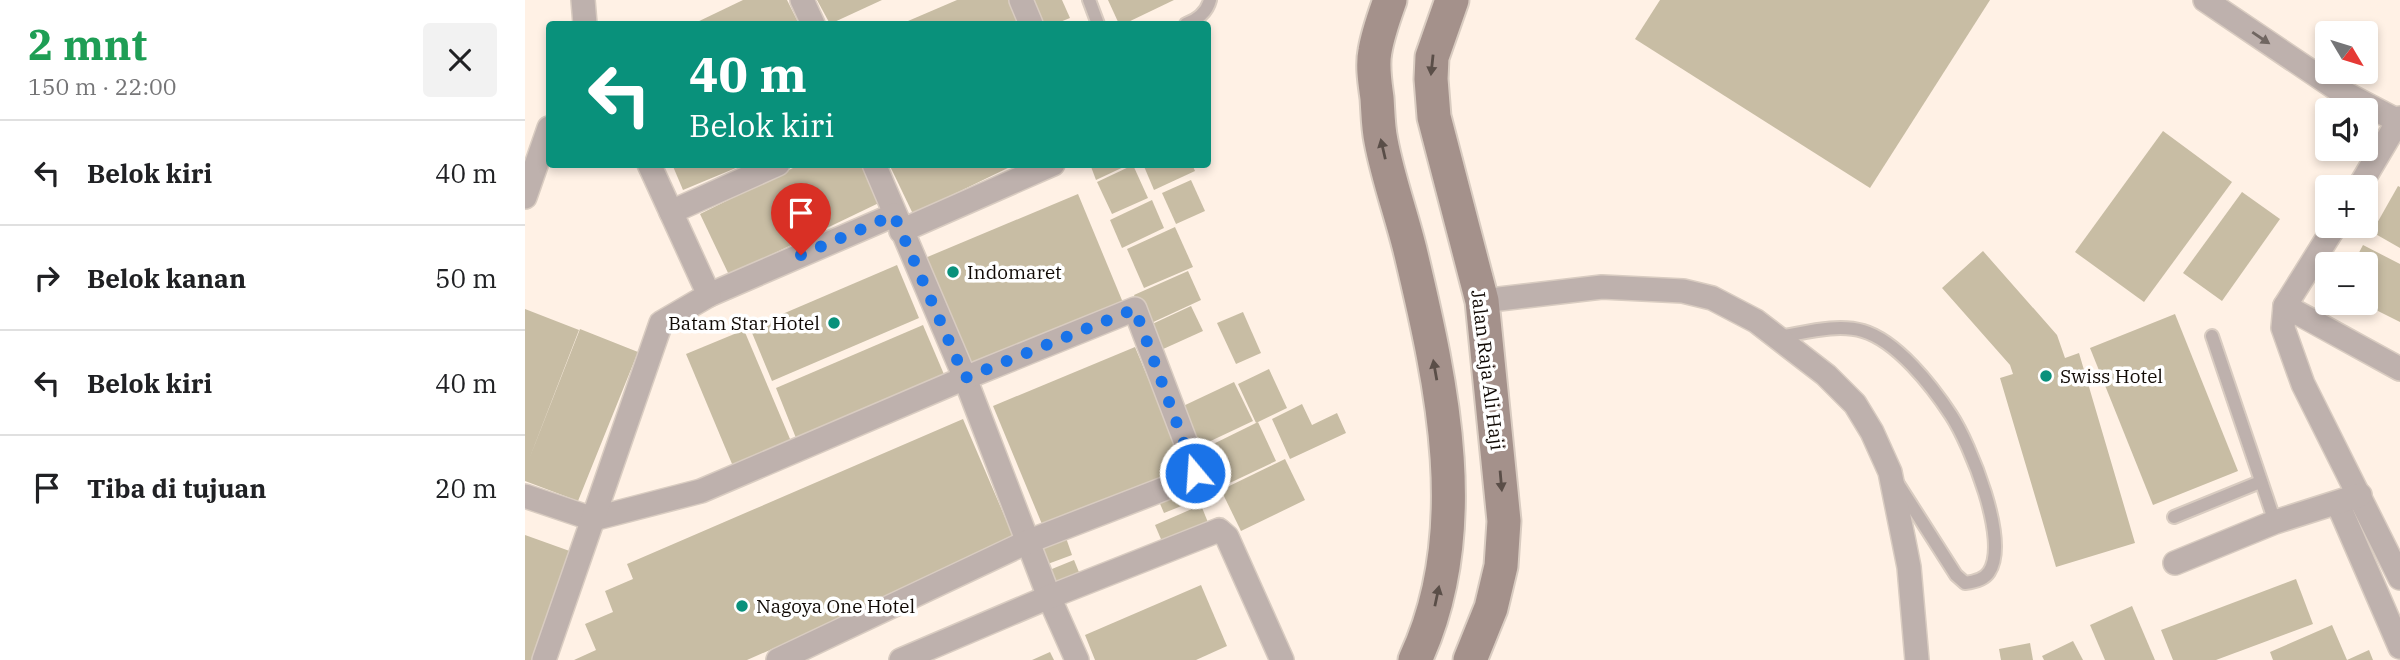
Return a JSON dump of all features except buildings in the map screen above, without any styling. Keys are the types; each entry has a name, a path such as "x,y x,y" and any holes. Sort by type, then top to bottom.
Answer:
{"main road":[{"path":"1390,0 1374,53 1381,141 1411,253 1430,342 1445,427 1450,514 1438,594 1427,635 1415,660"},
{"name":"Jalan Raja Ali Haji","path":"1452,0 1432,57 1433,104 1482,301 1504,521 1501,566 1491,608 1469,660"}],"street":[{"path":"583,0 585,21"},
{"path":"802,0 812,21"},
{"path":"1021,0 1030,21"},
{"path":"2205,0 2397,131 2366,175"},
{"path":"525,197 546,137"},
{"path":"651,168 709,295"},
{"path":"671,212 769,168"},
{"path":"876,168 965,378 1027,542 1077,660"},
{"path":"544,660 661,323 709,295 1042,168"},
{"path":"2328,238 2285,306 2283,328 2303,384 2400,578"},
{"path":"1482,301 1602,287 1683,291 1712,298 1733,307 1778,337 1826,375 1855,404 1872,432 1890,472 1909,567 1917,660"},
{"path":"2285,306 2400,369"},
{"path":"525,496 593,519 701,491 965,378 1135,309 1193,464 1195,473 1192,478 1027,542 778,660"},
{"path":"2175,563 2275,522 2360,495"},
{"path":"2338,504 2400,647"},
{"path":"901,660 1049,597 1219,530 1227,537 1282,660"}],"lane":[{"path":"1089,0 1097,21"},
{"path":"1196,21 1209,6 1210,0"},
{"path":"1778,337 1836,328 1863,331 1889,345 1908,361 1952,416 1982,480 1995,533 1995,553 1989,573 1977,582 1965,583 1956,575 1890,472"},
{"path":"2213,336 2275,522"},
{"path":"2173,517 2260,482"}],"place":[{"name":"Indomaret","path":"953,272"},
{"name":"Batam Star Hotel","path":"834,323"},
{"name":"Swiss Hotel","path":"2046,376"},
{"name":"Nagoya One Hotel","path":"742,606"}],"route":[{"path":"801,255 894,215 965,378 1135,309 1195,473"}]}
